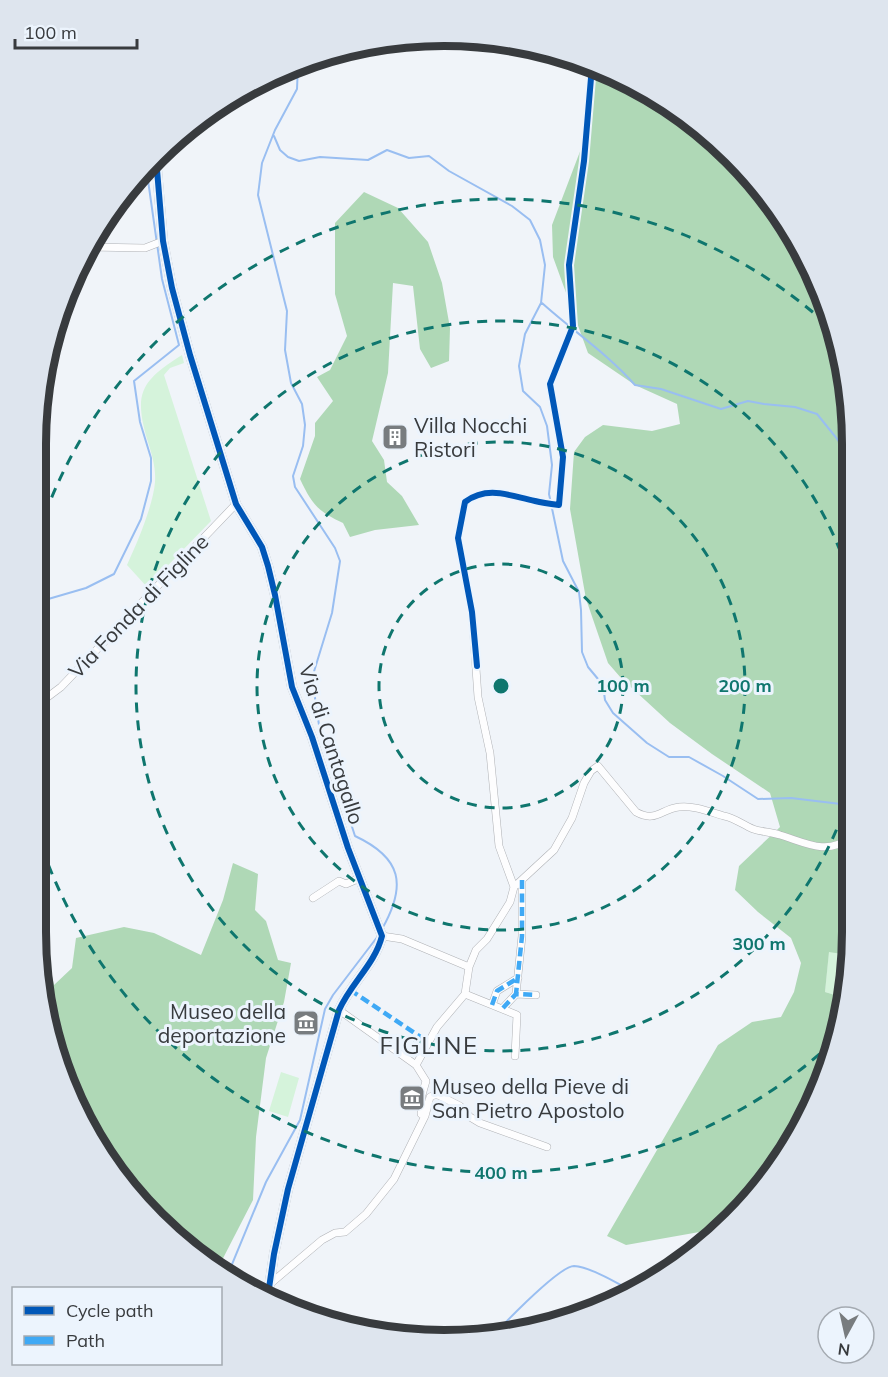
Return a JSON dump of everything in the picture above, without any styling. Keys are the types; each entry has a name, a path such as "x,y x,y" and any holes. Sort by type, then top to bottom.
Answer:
{"street":[{"name":"Via di Cantagallo","path":"157,170 162,241 190,355 236,504 261,547 268,566 292,687 312,737 348,848 381,931"},
{"path":"99,247 145,248 162,241"},
{"path":"416,1065 437,1028 465,994 469,968 476,950 487,939 510,903 514,887 499,846 490,753 478,697 472,612 458,538 465,502"},
{"name":"Via Fonda di Figline","path":"46,699 61,687 236,504"},
{"path":"514,887 554,850 572,818 584,783 591,771 598,766 636,812 644,816 654,817 677,807 686,807 733,818 752,828 821,847 830,848 842,842"},
{"path":"313,898 339,881 346,884 360,878"},
{"path":"503,1008 516,994 522,936 522,880"},
{"path":"269,1290 288,1190 339,1010 375,956 381,931 469,968"},
{"path":"492,1005 497,991 518,978"},
{"path":"465,994 517,1015 515,1056"},
{"path":"516,994 536,995"},
{"path":"339,1010 416,1065 426,1081 422,1095 421,1114 424,1116"},
{"path":"269,1291 322,1240 335,1233 345,1232 366,1214 394,1179 424,1116 430,1097 436,1094 460,1106 470,1117 480,1123 547,1148"}],"green space":[{"path":"594,76 620,87 665,113 706,145 743,182 775,223 801,268 811,292 834,366 842,444 842,933 841,954 829,952 825,992 836,995 828,1036 801,1109 788,1132 759,1175 725,1214 708,1231 626,1245 607,1236 718,1045 752,1022 781,1017 794,992 801,963 791,938 735,890 739,866 780,827 770,793 670,723 621,678 608,663 586,599 570,509 574,452 585,437 603,425 652,431 680,424 677,404 635,385 588,353 553,257 552,225 584,141"},
{"path":"364,192 398,208 428,242 442,283 450,328 449,361 431,368 420,349 413,286 393,283 388,373 372,441 384,460 387,482 402,496 419,525 375,530 350,537 343,523 316,506 300,479 315,436 315,423 333,401 317,377 330,370 347,336 335,294 335,223"},
{"path":"182,355 184,363 170,368 164,375 211,521 147,587 127,565 148,513 155,482 153,462 143,425 141,400 149,381"},
{"path":"233,863 258,874 255,910 266,921 278,960 291,963 284,1002 266,1058 256,1137 253,1200 221,1262 182,1232 145,1195 113,1154 100,1132 77,1085 60,1036 54,1011 47,956 54,985 72,968 76,938 124,927 154,933 201,955 223,900"},
{"path":"829,951 841,953 836,995 825,992"},
{"path":"281,1072 299,1078 288,1117 269,1111"}],"waterway":[{"path":"298,75 297,89 275,130 262,163 258,195 287,311 285,350 291,383 302,404 305,425 303,446 293,476 295,487 335,548 340,561 332,613 312,678 319,725 355,836 383,854 391,863 396,874 395,899 382,929"},
{"path":"274,136 280,150 288,157 299,161 320,157 368,160 387,150 409,158 429,156 449,171 512,206 530,220 540,240 545,265 541,303 525,334 519,366 523,391 540,407 547,426 552,465 549,494 563,561 579,592 582,652 588,667 603,685 605,700 613,713 647,743 669,757 689,757 758,799 791,798 842,804"},
{"path":"46,600 86,588 114,574 141,519 151,481 151,458 140,422 134,381 179,345 162,279 148,179"},
{"path":"542,303 602,353 635,385 661,389 721,409 748,401 795,407 817,414 842,445"},
{"path":"230,1268 266,1182 300,1120 325,1009 378,936"},
{"path":"502,1326 546,1284 567,1268 581,1267 625,1287"}],"marked path":[{"path":"522,880 522,936 516,994 536,995"},
{"path":"492,1005 497,991 518,978"},
{"path":"350,990 428,1042"},
{"path":"503,1008 516,994"}],"cycle path":[{"path":"477,666 472,612 458,538 465,502 482,494 499,493 559,505 563,457 550,384 573,326 569,265 584,161 591,75"},
{"path":"157,169 163,241 172,288 190,355 236,504 262,547 275,595 292,687 312,737 348,848 382,936 374,956 339,1010 288,1189 269,1290"}],"place":[{"name":"Villa Nocchi Ristori","path":"395,437"},
{"name":"Museo della deportazione","path":"306,1023"},
{"name":"Museo della Pieve di San Pietro Apostolo","path":"412,1098"}],"district":[{"name":"FIGLINE","path":"429,1045"}]}
